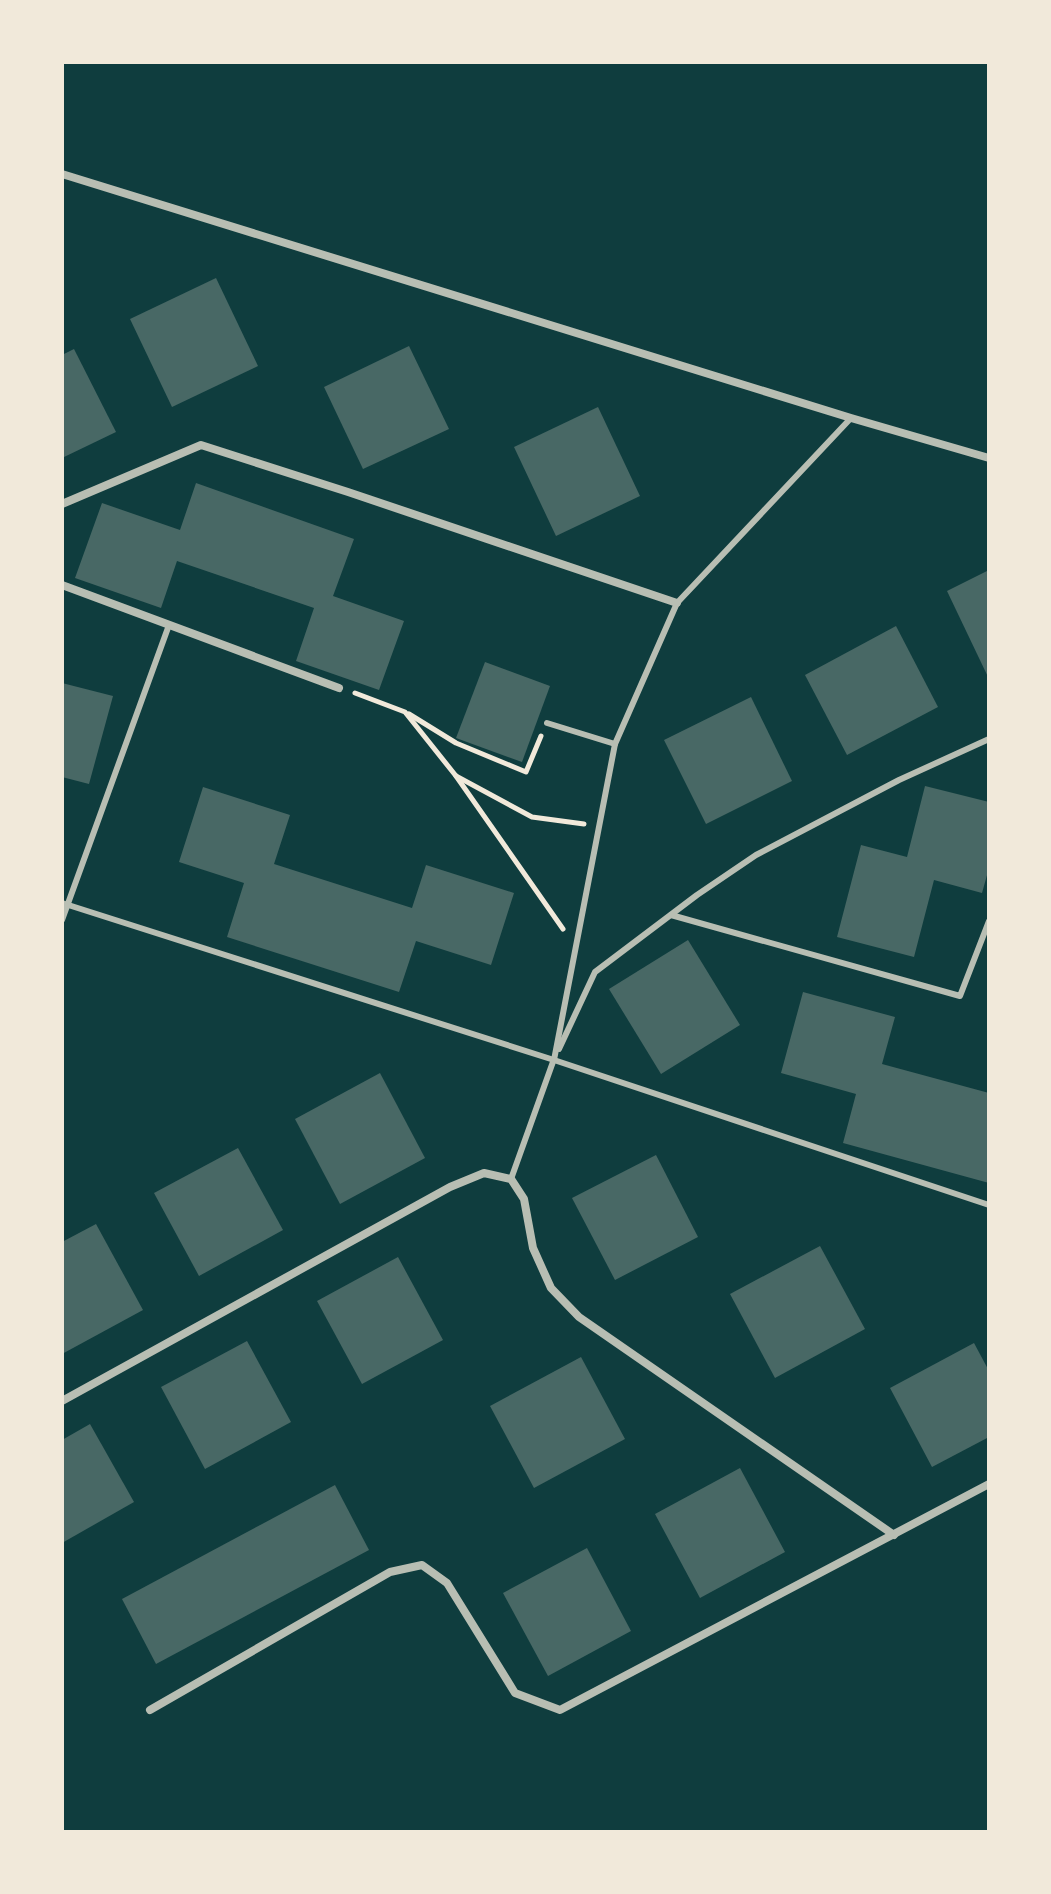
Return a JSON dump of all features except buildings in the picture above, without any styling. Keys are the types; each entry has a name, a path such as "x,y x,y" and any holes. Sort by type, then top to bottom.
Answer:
{"street":[{"path":"62,174 989,458"},
{"path":"62,504 201,445 677,603"},
{"path":"62,585 339,688"},
{"path":"62,1401 450,1187 484,1173 511,1179 524,1199 533,1248 551,1288 579,1317 894,1535"},
{"path":"150,1710 390,1572 422,1565 447,1583 515,1693 560,1710 989,1484"}],"lane":[{"path":"554,1060 615,744 677,603 851,418"},
{"path":"62,920 65,904 169,625"},
{"path":"547,723 615,744"},
{"path":"511,1179 554,1060 595,972 756,855 899,780 989,739"},
{"path":"65,904 554,1060 989,1205"},
{"path":"671,915 960,996 989,921"}],"path":[{"path":"339,688 405,712 456,743 526,772 547,723"},
{"path":"405,712 456,776 576,947"},
{"path":"456,776 532,817 599,826"}]}
